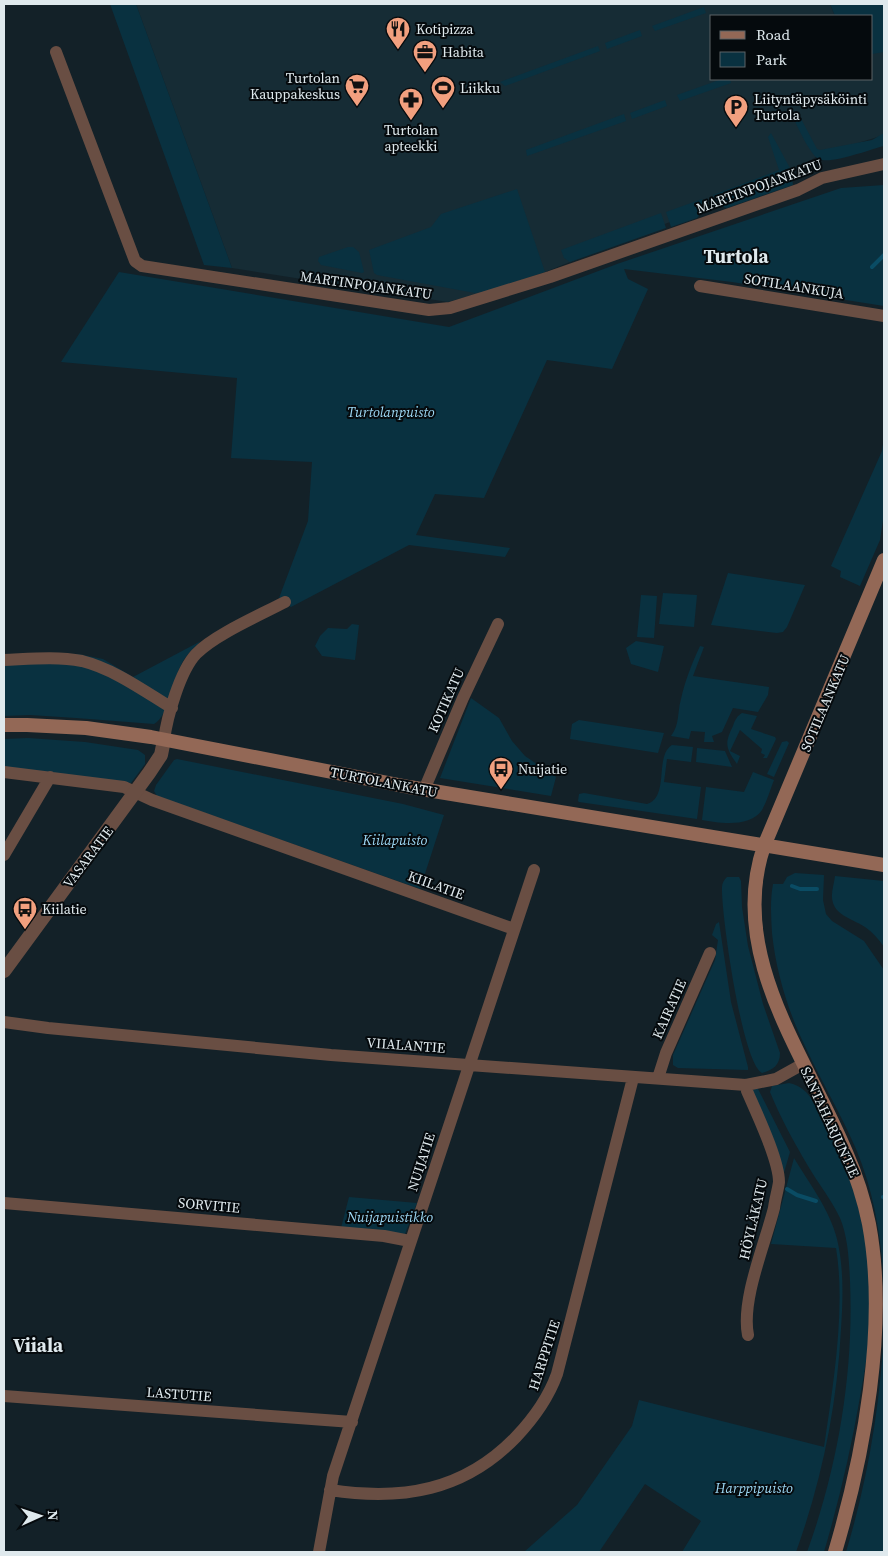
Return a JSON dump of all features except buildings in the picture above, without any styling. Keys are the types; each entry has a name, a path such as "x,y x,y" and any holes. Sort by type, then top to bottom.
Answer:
{"main road":[{"name":"SOTILAANKATU","path":"764,846 884,560"},
{"name":"TURTOLANKATU","path":"4,725 86,728 164,740 424,790 884,865"},
{"name":"SANTAHARJUNTIE","path":"764,846 756,875 755,889 754,914 758,946 771,989 803,1064 835,1127 852,1166 869,1223 875,1268 875,1323 867,1404 855,1471 834,1552"}],"street":[{"name":"MARTINPOJANKATU","path":"56,52 135,261 142,266 430,310 450,308 481,300 798,190 822,178 884,164"},
{"name":"SOTILAANKUJA","path":"700,286 884,316"},
{"path":"164,740 172,708 186,669 196,654 223,635 285,602"},
{"name":"KOTIKATU","path":"424,790 463,698 498,624"},
{"path":"4,660 44,658 82,662 106,670 172,708"},
{"name":"VASARATIE","path":"4,971 159,759 164,740"},
{"name":"KIILATIE","path":"4,772 124,787 152,800 514,929"},
{"path":"4,855 50,777"},
{"name":"NUIJATIE","path":"319,1552 330,1490 410,1241 534,870"},
{"name":"KAIRATIE","path":"658,1078 666,1053 710,953"},
{"name":"VIIALANTIE","path":"4,1022 192,1042 632,1078 658,1078 746,1085 776,1079 803,1064"},
{"name":"HARPPITIE","path":"330,1490 397,1493 420,1491 445,1485 472,1472 492,1458 505,1448 536,1415 550,1392 557,1374 632,1078"},
{"name":"HÖYLÄKATU","path":"746,1085 773,1154 779,1182 750,1295 746,1321 748,1335"},
{"name":"SORVITIE","path":"4,1203 376,1235 410,1241"},
{"name":"LASTUTIE","path":"4,1396 352,1422"}],"shaded area":[{"path":"136,4 830,4 835,15 710,15 710,80 873,80 873,51 884,51 884,135 819,155 787,175 545,272 488,291 448,302 232,268"}],"green space":[{"path":"110,4 136,4 232,268 204,265"},
{"path":"830,4 884,4 884,52 873,54 873,15 835,15"},
{"path":"704,7 706,13 655,31 652,26"},
{"path":"640,30 642,36 607,49 605,43"},
{"path":"598,46 600,51 505,86 500,82"},
{"path":"719,80 730,80 731,83 680,101 677,95"},
{"path":"665,100 667,106 632,119 630,113"},
{"path":"794,113 798,113 817,149 872,140 884,133 884,146 832,160 819,159 811,152 792,116"},
{"path":"624,114 626,121 527,156 526,150"},
{"path":"771,133 791,170 793,185 727,208 720,206 713,195 779,170 768,137"},
{"name":"Turtolanpuisto","path":"884,185 884,306 732,282 624,269 628,279 648,289 612,369 547,360 484,498 435,494 416,535 510,548 505,557 409,545 291,607 279,598 308,521 312,462 231,458 237,378 61,362 119,272 449,327 617,264 841,188"},
{"path":"517,189 545,272 488,291 475,293 374,273 369,250 431,227 441,214"},
{"path":"702,199 703,211 697,218 671,227 666,212"},
{"path":"661,213 666,228 570,262 564,258 561,250"},
{"path":"353,247 359,252 364,272 321,265 318,261 319,257"},
{"path":"884,437 884,514 880,540 860,586 840,577 841,571 831,566 882,451"},
{"path":"728,573 805,585 787,627 783,632 777,633 711,625"},
{"path":"663,593 697,595 694,627 659,624"},
{"path":"641,595 657,596 654,638 637,637"},
{"path":"352,624 359,625 355,660 322,656 315,646 320,636 328,628 347,629"},
{"path":"201,641 183,662 167,706 159,720 154,724 30,715 4,716 4,655 78,654 103,659 133,677"},
{"path":"636,641 664,646 658,672 631,664 626,648"},
{"path":"700,646 704,647 693,676 769,687 768,695 758,712 733,708 722,732 712,736 714,742 704,742 705,732 691,731 689,739 671,736 677,723 687,679"},
{"path":"471,698 499,718 512,741 525,756 556,777 551,796 440,778"},
{"path":"742,713 757,716 751,729 775,737 776,739 767,758 763,758 765,755 761,753 762,749 740,730 730,751 740,756 737,764 730,754 727,742 728,737 735,720"},
{"path":"579,720 664,733 658,753 570,739 572,724"},
{"path":"28,738 85,742 138,750 145,755 145,764 131,783 4,768 4,739"},
{"path":"787,741 789,743 774,777 767,774 782,742"},
{"path":"672,745 693,747 691,762 667,759 664,782 701,787 697,819 578,801 579,794 584,793 647,804 654,800 660,785 664,758 667,750"},
{"path":"697,748 725,751 732,767 696,762"},
{"name":"Kiilapuisto","path":"177,759 403,804 444,815 420,889 157,796 154,791 156,785 174,760"},
{"path":"753,772 774,780 764,807 757,816 750,820 734,823 702,820 706,787 744,792"},
{"path":"795,873 824,875 823,900 826,914 832,921 864,941 884,970 884,1282 876,1214 868,1181 850,1136 799,1033 788,1005 776,962 771,921 773,884 783,884 787,877"},
{"path":"835,876 884,881 884,947 868,929 842,914 835,907 832,890"},
{"path":"727,877 739,877 741,881 742,907 748,946 763,1004 780,1053 779,1061 775,1066 762,1073 754,1063 747,1043 734,986 723,902 722,886"},
{"path":"719,922 731,1002 748,1070 678,1068 673,1065 673,1055 715,960 718,940 712,935 716,924"},
{"path":"789,1083 797,1085 809,1095 818,1108 845,1166 862,1221 870,1279 870,1323 863,1383 835,1514 824,1552 807,1552 827,1487 842,1419 851,1315 849,1265 843,1225 840,1218 798,1148 770,1092 772,1086"},
{"path":"755,1086 790,1152 783,1176 752,1093"},
{"name":"Harppipuisto","path":"794,1158 819,1197 834,1228 842,1272 842,1318 832,1414 821,1470 796,1552 682,1552 701,1521 645,1484 599,1552 524,1552 577,1505 632,1426 639,1400 824,1447 837,1347 840,1296 839,1271 836,1248 771,1244"},
{"name":"Nuijapuistikko","path":"349,1197 417,1203 405,1234 341,1228"},
{"path":"884,1326 884,1552 846,1552 861,1497 872,1440 880,1383"}],"waterway":[{"path":"872,267 884,255"},
{"path":"792,886 800,889 817,889"},
{"path":"787,1189 797,1195 816,1201"}],"place":[{"name":"Kotipizza","path":"398,50"},
{"name":"Habita","path":"425,73"},
{"name":"Turtolan Kauppakeskus","path":"357,107"},
{"name":"Liikku","path":"443,109"},
{"name":"Turtolan apteekki","path":"411,121"},
{"name":"Liityntäpysäköinti Turtola","path":"736,128"},
{"name":"Nuijatie","path":"501,790"},
{"name":"Kiilatie","path":"25,930"}],"district":[{"name":"Turtola","path":"736,256"},
{"name":"Viiala","path":"38,1345"}]}
